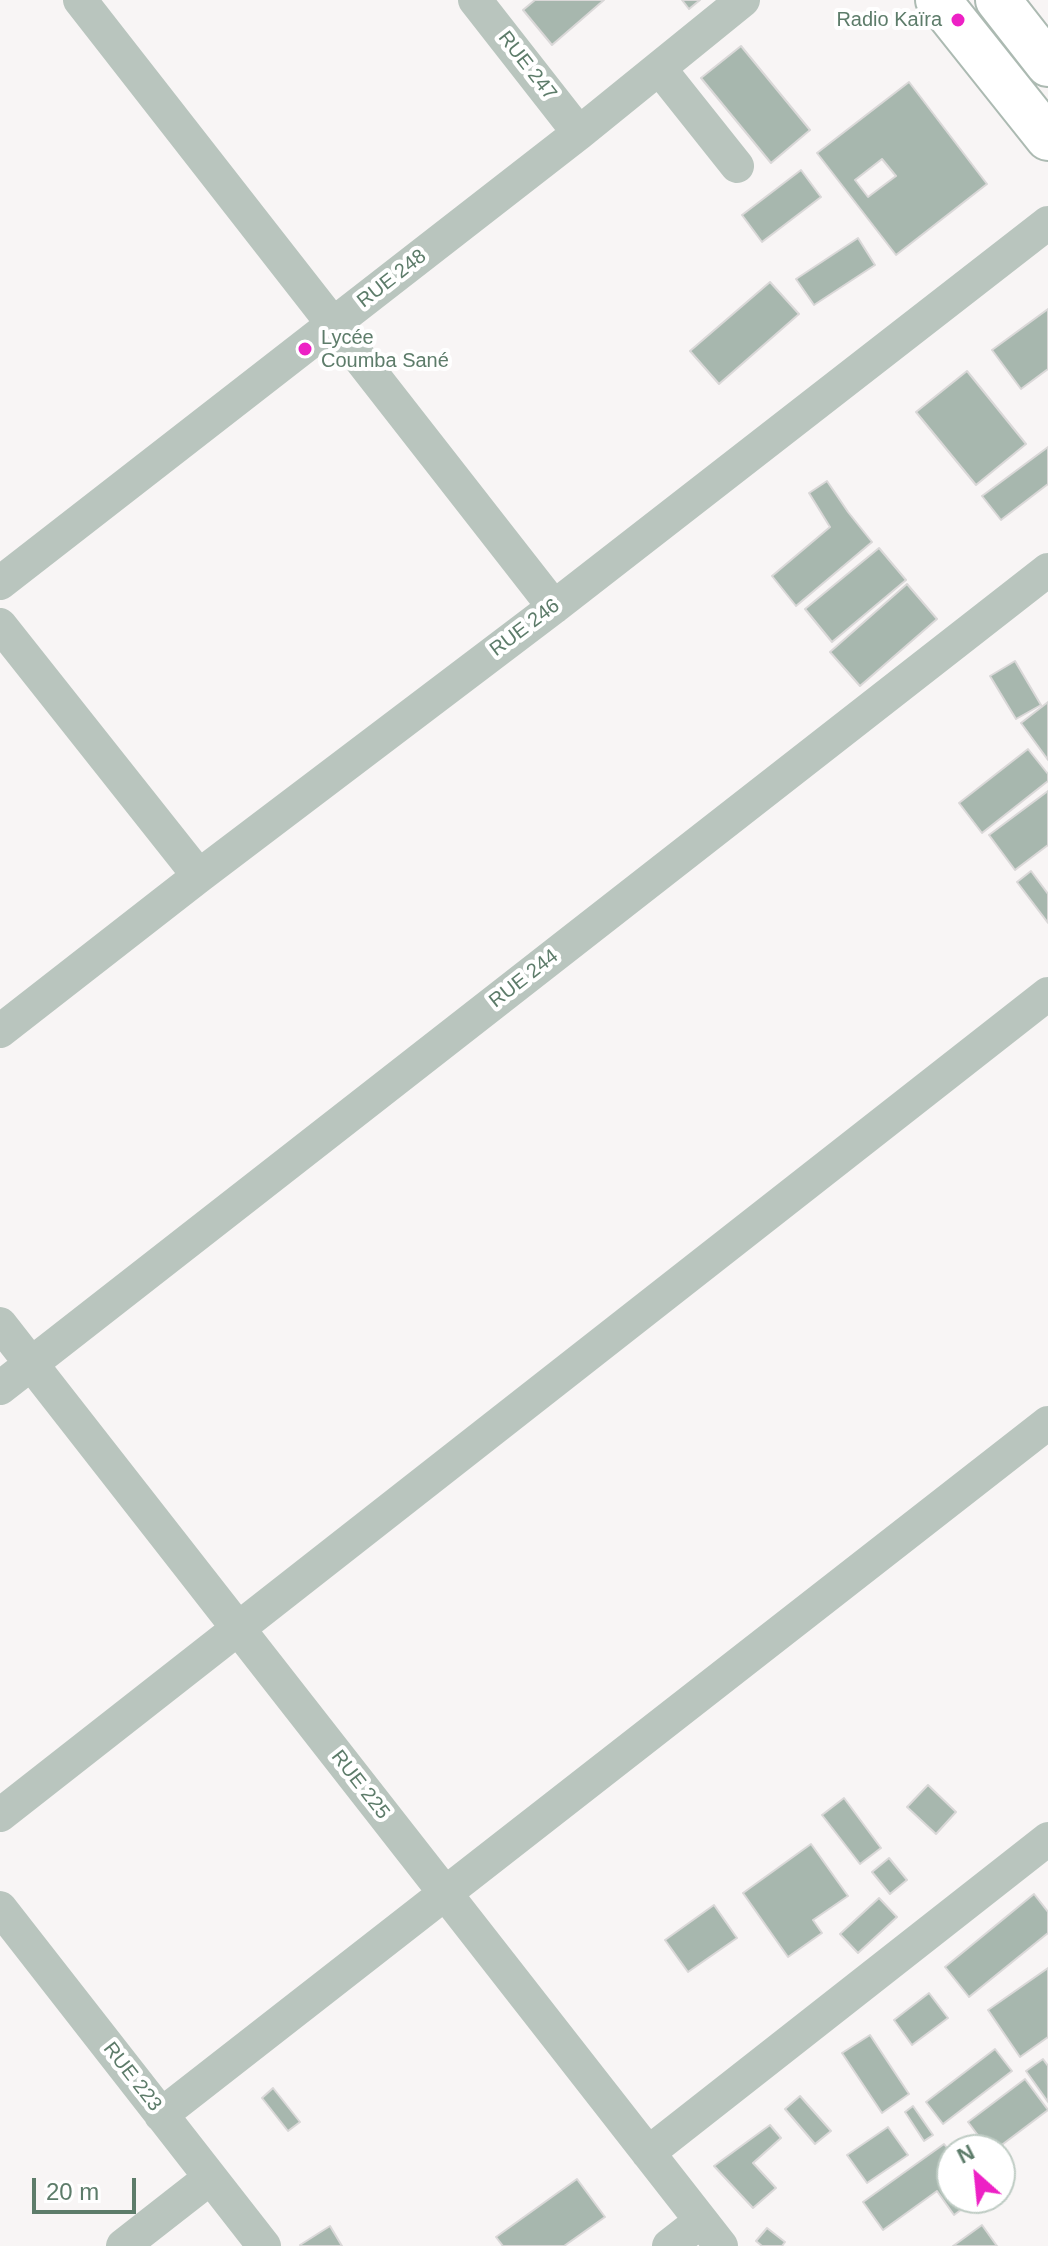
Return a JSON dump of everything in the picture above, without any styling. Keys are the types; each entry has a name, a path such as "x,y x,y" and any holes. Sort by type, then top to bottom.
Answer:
{"main road":[{"path":"938,0 1048,138"},
{"path":"998,0 1048,64"}],"street":[{"path":"80,0 554,607"},
{"name":"RUE 247","path":"475,0 579,133"},
{"name":"RUE 248","path":"0,583 579,133 743,0"},
{"path":"659,68 737,166"},
{"name":"RUE 246","path":"0,1031 554,607 1048,223"},
{"name":"RUE 244","path":"0,1388 1048,570"},
{"path":"0,625 199,876"},
{"path":"0,1815 1048,994"},
{"name":"RUE 225","path":"0,1324 711,2234"},
{"path":"161,2115 1048,1423"},
{"path":"648,2153 1048,1839"},
{"name":"RUE 223","path":"0,1909 264,2246"},
{"path":"123,2246 210,2178"},
{"path":"669,2246 711,2234"}],"building":[{"path":"535,0 604,0 552,45 523,10"},
{"path":"682,0 700,0 689,9"},
{"path":"741,46 810,130 771,163 701,78"},
{"path":"909,82 987,184 896,255 817,153","holes":["882,159 896,176 868,197 855,180"]},
{"path":"801,170 821,197 762,242 742,215"},
{"path":"858,238 875,265 814,305 796,279"},
{"path":"770,282 799,314 719,384 690,351"},
{"path":"1048,309 1048,369 1021,389 992,350"},
{"path":"967,371 1026,444 976,485 916,412"},
{"path":"1048,447 1048,484 1001,520 982,496"},
{"path":"827,481 872,542 796,606 772,576 830,527 809,493"},
{"path":"879,548 906,580 832,642 805,609"},
{"path":"907,584 937,619 860,686 830,652"},
{"path":"1015,661 1041,705 1016,719 990,676"},
{"path":"1048,702 1048,760 1021,723"},
{"path":"1028,749 1048,774 1048,781 982,833 959,803"},
{"path":"1048,791 1048,845 1015,870 989,835"},
{"path":"1031,871 1048,894 1048,923 1017,882"},
{"path":"928,1785 956,1812 936,1834 907,1807"},
{"path":"844,1798 881,1848 860,1864 822,1815"},
{"path":"811,1844 848,1896 813,1920 822,1933 788,1957 743,1893"},
{"path":"889,1858 907,1880 890,1894 872,1872"},
{"path":"1034,1894 1048,1912 1048,1933 969,1997 945,1967"},
{"path":"879,1898 897,1917 858,1953 840,1934"},
{"path":"714,1905 737,1938 688,1972 665,1940"},
{"path":"1048,1968 1048,2037 1020,2057 988,2010"},
{"path":"929,1993 948,2018 912,2045 894,2020"},
{"path":"870,2035 909,2094 882,2113 842,2053"},
{"path":"995,2049 1012,2071 943,2124 926,2102"},
{"path":"1043,2059 1048,2066 1048,2102 1026,2071"},
{"path":"1025,2079 1048,2110 1016,2134 977,2134 968,2122"},
{"path":"273,2088 300,2122 288,2131 262,2098"},
{"path":"800,2096 831,2131 815,2144 785,2109"},
{"path":"913,2106 933,2135 924,2141 905,2112"},
{"path":"770,2125 781,2138 753,2163 776,2188 753,2208 714,2166"},
{"path":"888,2127 908,2155 867,2183 847,2155"},
{"path":"936,2150 936,2192 883,2230 863,2202"},
{"path":"577,2179 605,2217 564,2246 503,2246 496,2237"},
{"path":"982,2225 997,2246 953,2246"},
{"path":"330,2226 342,2246 300,2245"},
{"path":"767,2228 785,2242 782,2246 762,2246 756,2241"}],"place":[{"name":"Radio Kaïra","path":"958,20"},
{"name":"Lycée Coumba Sané","path":"305,349"}]}
